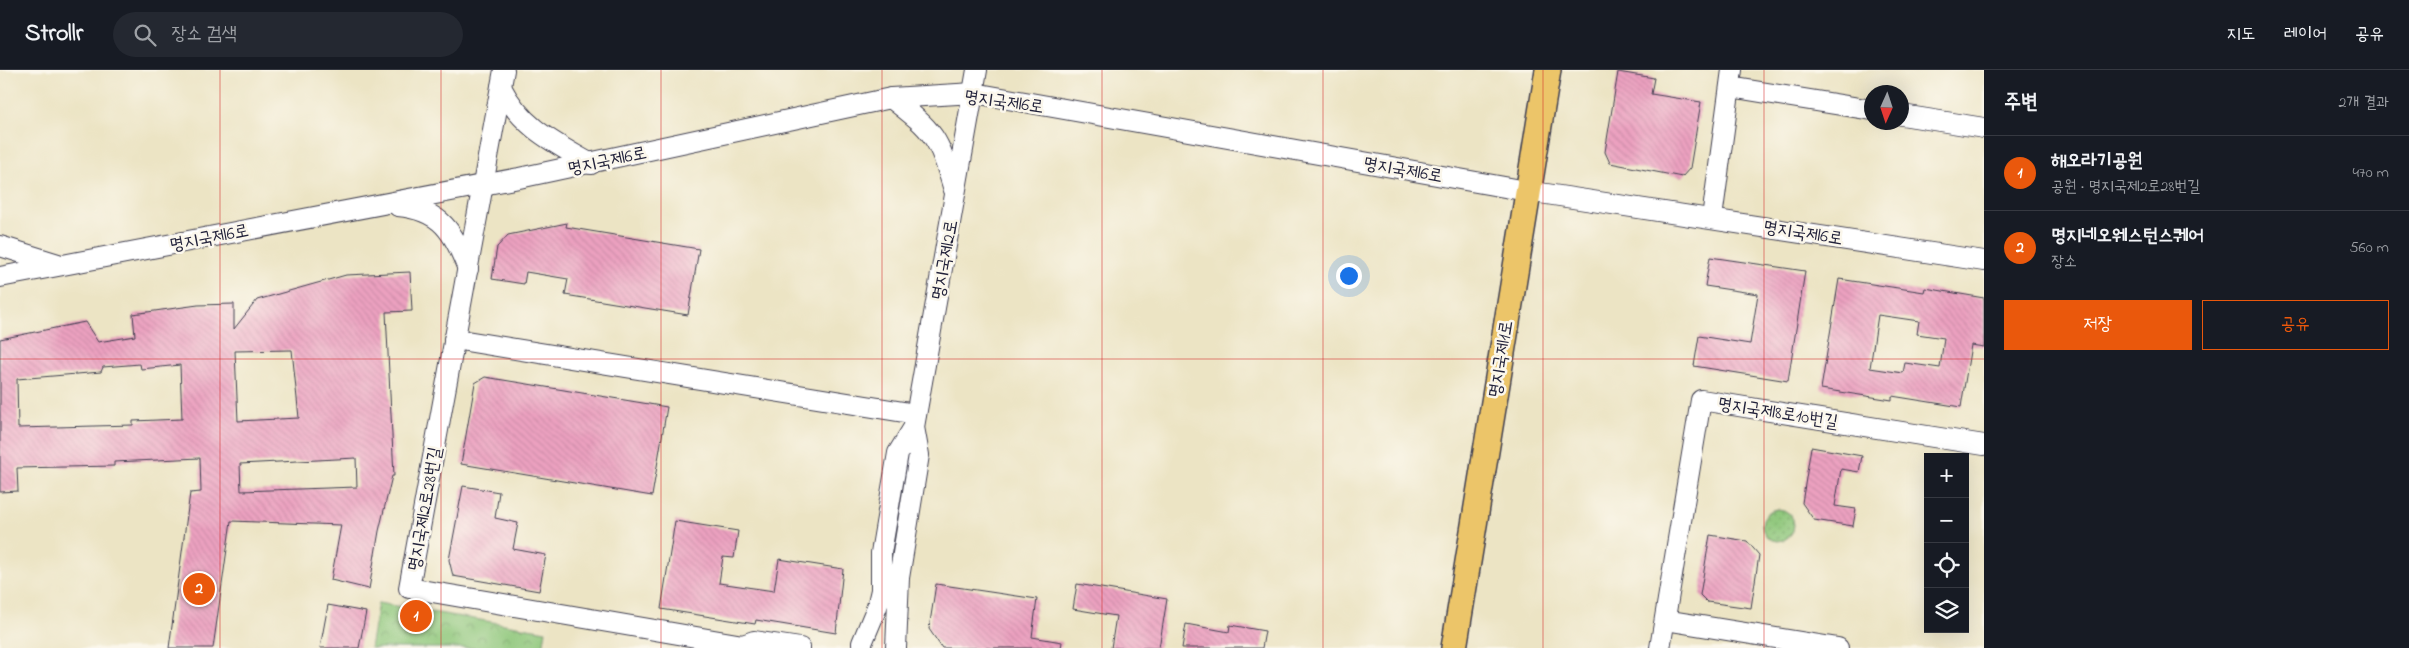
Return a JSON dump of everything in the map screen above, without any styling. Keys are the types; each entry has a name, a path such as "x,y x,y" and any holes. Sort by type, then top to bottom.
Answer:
{"main road":[{"name":"명지국제1로","path":"1454,648 1548,70"}],"street":[{"name":"명지국제2로","path":"895,648 899,578 919,455 915,420 977,70"},
{"path":"1712,218 1731,78 1864,108"},
{"path":"502,79 511,106 528,125 592,164"},
{"name":"명지국제2로28번길","path":"502,79 410,588 744,647 754,641 800,648"},
{"name":"명지국제6로","path":"0,277 483,186 891,98 974,93 1527,191 1984,261"},
{"path":"891,98 923,123 935,136 942,149 956,195"},
{"path":"1909,116 1984,128"},
{"path":"374,206 410,207 435,217 453,236 468,269"},
{"path":"0,246 60,265"},
{"path":"454,339 915,420"},
{"name":"명지국제8로10번길","path":"1660,648 1701,400 1984,445"},
{"name":"명지국제2로","path":"859,645 877,606 880,590 881,553 898,453 915,420"},
{"path":"1665,620 1838,648"},
{"path":"859,645 880,640 895,648"}],"green space":[{"path":"1778,509 1790,513 1794,525 1790,537 1778,541 1766,537 1762,525 1766,513"},
{"path":"378,603 546,631 543,648 370,648"}],"building":[{"path":"1618,72 1654,78 1651,94 1701,102 1690,168 1682,177 1610,163 1605,152"},
{"path":"567,223 566,227 699,249 688,315 565,295 568,279 526,272 524,284 492,279 497,247 508,235"},
{"path":"1710,257 1805,271 1788,381 1694,366 1699,336 1750,344 1758,294 1705,286"},
{"path":"410,272 412,311 386,312 394,476 392,476 379,531 369,589 331,580 341,525 231,521 213,648 169,648 190,493 201,492 200,458 114,462 114,466 17,468 18,491 0,492 0,339 85,322 98,342 135,336 133,314 198,305 234,304 234,329 257,300 346,275","holes":["292,350 299,418 238,421 235,351","140,364 141,369 180,365 182,419 133,421 133,425 18,428 17,379 101,372 103,367","356,458 357,487 241,491 240,464"]},
{"path":"1839,279 1924,292 1925,288 1984,298 1984,347 1971,345 1961,407 1892,396 1892,400 1821,389","holes":["1878,315 1919,321 1917,334 1944,338 1940,368 1905,363 1903,373 1870,368"]},
{"path":"485,377 667,407 652,496 461,464 475,383"},
{"path":"1811,447 1862,456 1859,472 1841,469 1835,506 1856,509 1853,526 1814,520 1802,503"},
{"path":"463,486 499,492 495,518 518,523 513,549 546,555 539,591 453,576 449,560"},
{"path":"675,521 738,531 734,558 723,557 719,583 774,591 779,559 843,569 836,633 756,620 755,624 661,609"},
{"path":"1710,535 1747,541 1759,555 1751,608 1707,602 1700,595"},
{"path":"936,584 1037,599 1032,637 1062,642 1061,648 942,648 929,629"},
{"path":"1077,584 1167,599 1159,648 1111,648 1116,616 1073,609"},
{"path":"328,605 366,612 359,648 320,648"},
{"path":"1186,624 1229,632 1230,625 1265,631 1262,648 1182,648"}],"place":[{"name":"명지네오웨스턴스퀘어","path":"199,589"},
{"name":"해오라기공원","path":"416,616"}]}
